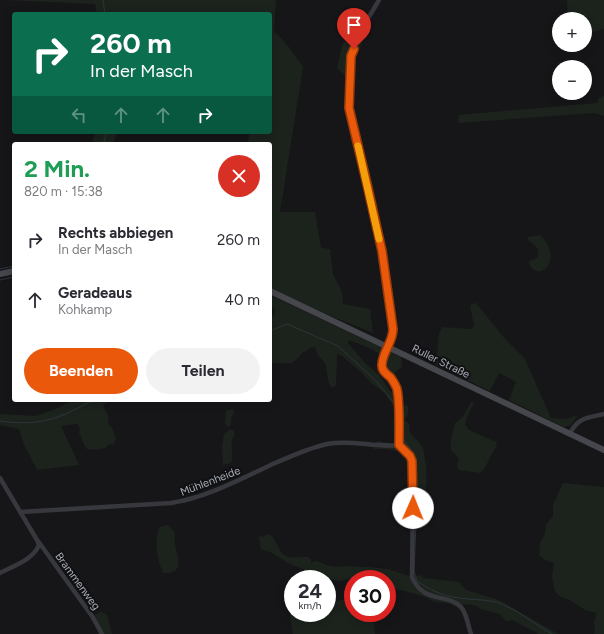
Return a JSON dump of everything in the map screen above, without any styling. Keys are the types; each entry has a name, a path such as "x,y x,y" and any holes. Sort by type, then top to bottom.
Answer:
{"main road":[{"path":"0,274 12,271"},
{"name":"Ruller Straße","path":"272,292 604,450"}],"street":[{"path":"379,0 357,37 351,56 349,108 382,251 393,329 393,336 388,346 382,364 382,369 386,375 391,378 397,390 399,445 410,456 412,461 412,577 418,587 428,595 452,602 462,608 471,634"},
{"path":"570,433 578,422 604,414"},
{"name":"Mühlenheide","path":"20,512 171,504 207,494 309,449 328,444 360,443 389,446 399,445"},
{"name":"Brammenweg","path":"0,478 37,540 92,616 102,634"},
{"path":"0,573 34,553 39,545 37,540"}],"shaded area":[{"path":"4,0 276,0 274,31 288,46 303,67 280,212 315,212 321,248 330,249 333,274 342,292 343,304 370,309 373,333 272,292 272,142 248,142 249,134 272,134 272,12 97,12 95,4"},
{"path":"567,0 604,0 604,29 592,32 592,12 568,12"},
{"path":"358,21 367,21 369,27 351,69 350,77 345,76 337,68 342,46"},
{"path":"604,96 604,116 594,113 458,123 459,115 597,103 599,98"},
{"path":"95,134 116,134 114,142 92,142"},
{"path":"540,235 545,240 549,248 550,262 544,270 540,271 532,268 529,263 531,260 537,258 538,250 528,240 528,237"},
{"path":"272,296 401,357 402,367 397,370 391,378 382,369 384,356 349,340 348,343 364,362 379,375 391,392 397,390 399,392 401,399 399,405 394,404 389,400 386,394 371,383 361,372 342,356 337,354 336,385 334,387 331,387 325,364 318,355 315,347 302,353 291,363 272,363 272,318 275,313 274,308 272,307"},
{"path":"476,303 505,339 525,359 551,418 565,419 578,415 571,425 564,427 509,400 516,382 499,373 490,391 436,365 439,334 442,327 471,329 474,326 470,305"},
{"path":"70,402 108,402 103,405 108,416 108,424 112,428 116,438 114,444 108,445 106,448 92,450 87,449 79,433 80,429 78,424 61,426 79,465 37,470 24,444 19,429 0,425 0,414 36,416"},
{"path":"471,402 474,402 467,416 465,425 469,430 496,442 497,444 486,466 480,473 459,470 457,465 458,458 451,449 451,439 455,423 463,417"},
{"path":"406,405 408,406 408,414 404,420 409,423 410,433 422,447 425,460 426,491 421,500 410,495 407,456 400,452 387,449 374,449 373,445 378,441 388,443 390,446 399,445 399,439 395,437 393,422 395,414 398,410"},
{"path":"233,409 234,413 231,418 231,424 228,427 225,423 226,411"},
{"path":"229,430 233,430 235,433 232,439 232,460 231,463 223,465 222,447 224,434"},
{"path":"563,483 604,487 604,634 594,634 594,623 597,613 585,610 570,600 561,597 555,592 552,577 554,563 545,560 539,555 540,543 545,534 546,525 553,516 553,505"},
{"path":"168,525 174,531 178,567 171,573 164,573 160,566 157,536 160,527"},
{"path":"269,534 272,536 284,555 288,557 308,557 311,559 311,563 317,561 329,566 369,567 391,570 344,570 344,580 336,580 336,570 305,570 261,549 259,536 262,537"},
{"path":"396,572 412,577 420,575 424,578 459,582 466,590 499,600 558,634 539,634 512,620 507,621 500,614 481,609 475,605 458,604 465,614 452,604 436,602 406,591 396,589"},
{"path":"344,599 344,622 373,622 375,634 293,634 291,622 336,622 336,601"},
{"path":"101,612 107,615 112,634 98,634 99,628 92,616"}],"waterway":[{"path":"103,0 105,12"},
{"path":"104,142 106,134"},
{"path":"0,269 12,266"},
{"path":"0,280 12,277"},
{"path":"272,330 287,324 338,346 375,380 395,406"},
{"path":"0,421 24,423 53,419 90,402"},
{"path":"401,408 404,440 414,454 416,470 417,497 414,571 417,581 432,590 448,596 496,602 518,612 552,634"}],"slow traffic":[{"path":"358,146 379,239"}],"route":[{"path":"354,49 351,56 349,108 382,251 393,329 393,336 384,356 382,369 386,375 391,378 397,390 399,445 406,451 412,461 413,508"}]}
